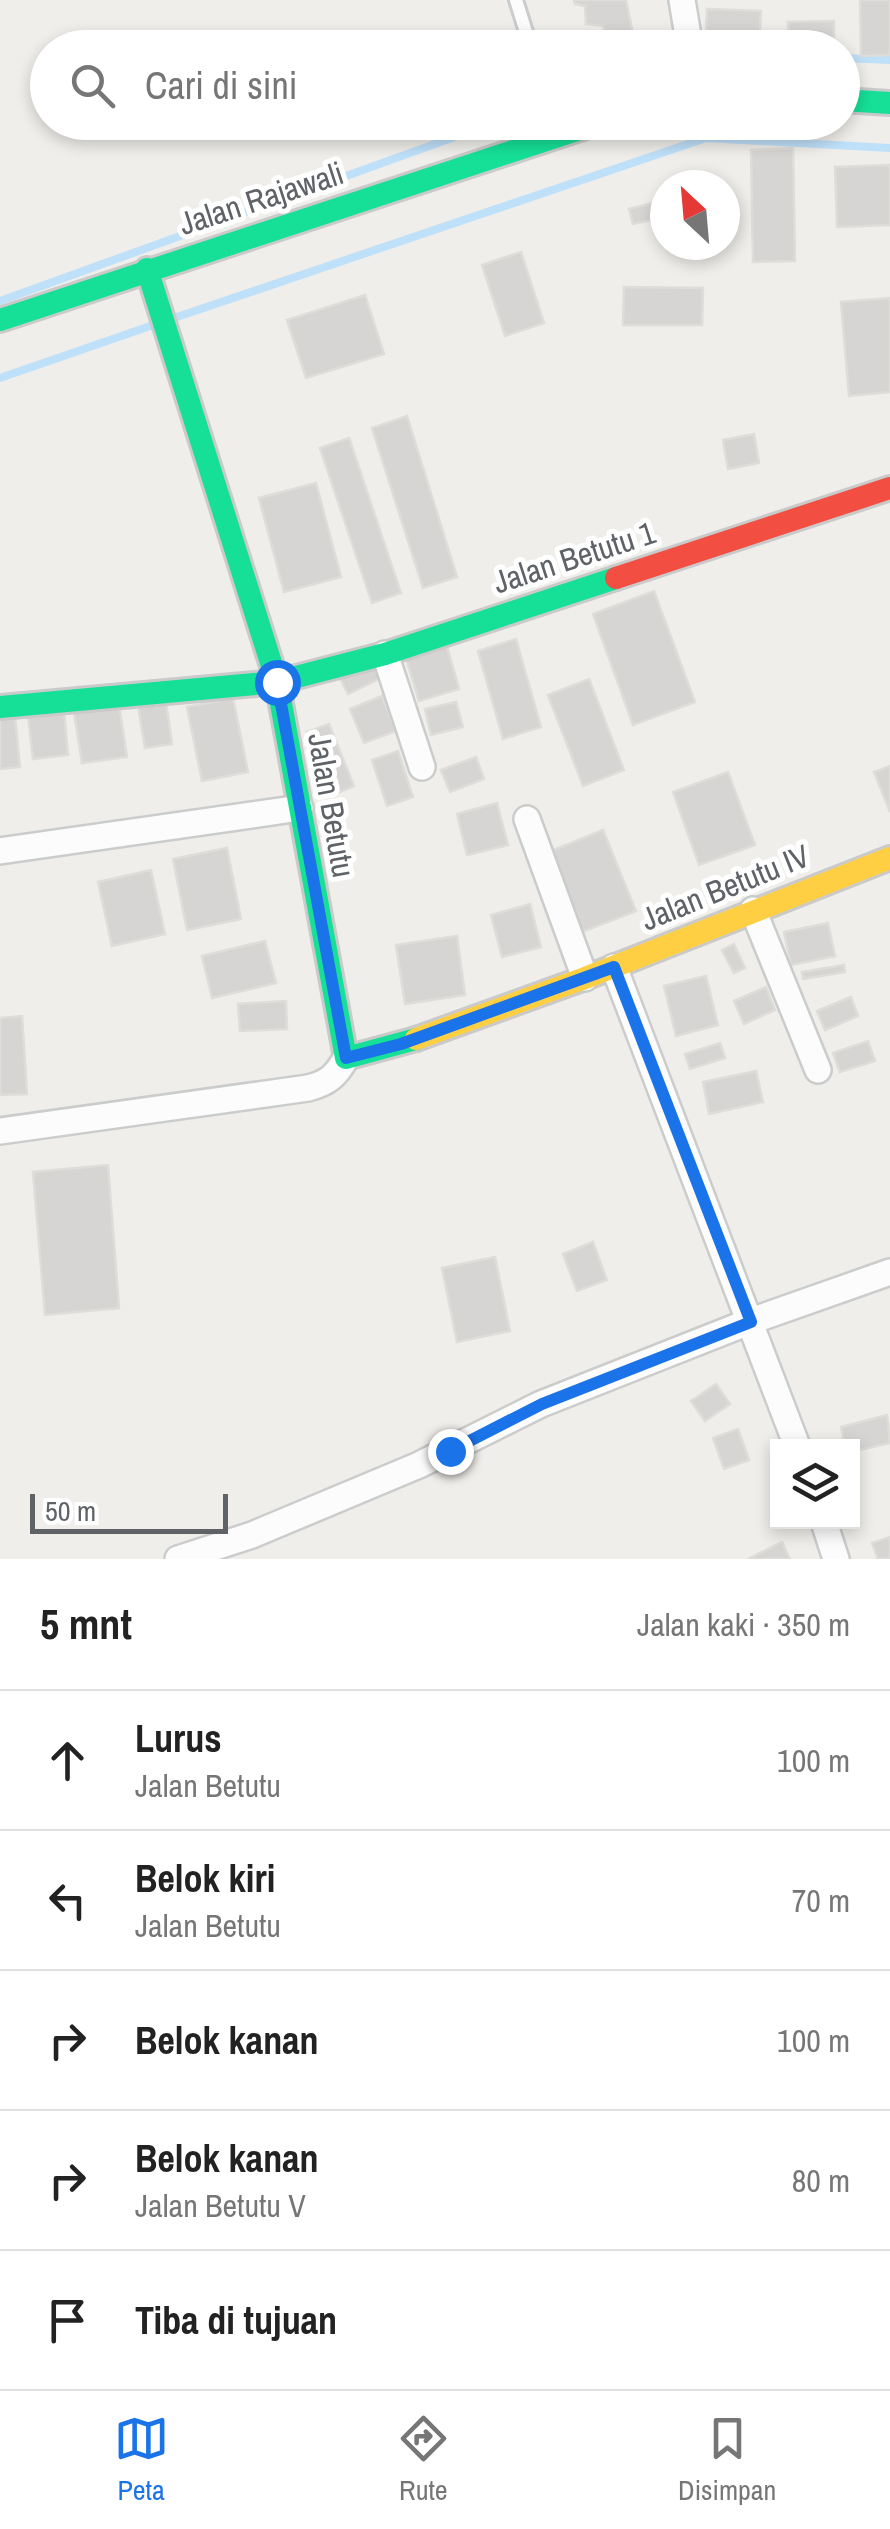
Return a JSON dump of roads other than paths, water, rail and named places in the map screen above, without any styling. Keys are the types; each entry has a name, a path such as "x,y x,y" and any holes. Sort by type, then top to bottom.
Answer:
{"street":[{"path":"682,0 687,30"},
{"path":"860,101 890,102"},
{"name":"Jalan Rajawali","path":"0,320 525,140"},
{"name":"Jalan Betutu","path":"147,269 277,682 346,1058"},
{"name":"Jalan Betutu 1","path":"0,707 277,682 385,654 890,488"},
{"path":"385,654 422,767"},
{"path":"0,850 300,808"},
{"path":"0,1130 308,1088 326,1083 346,1058 401,1044 585,978 527,819"},
{"name":"Jalan Betutu IV","path":"585,978 753,910 889,862"},
{"path":"753,910 818,1070"},
{"path":"614,967 794,1439"},
{"path":"178,1559 252,1534 434,1458 542,1404 890,1272"},
{"path":"826,1529 836,1559"}],"lane":[{"path":"516,0 525,30"}],"waterway":[{"path":"860,59 890,60"},
{"path":"0,301 446,140"},
{"path":"174,318 700,140"},
{"path":"743,140 890,148"},
{"path":"0,378 156,324"}]}
